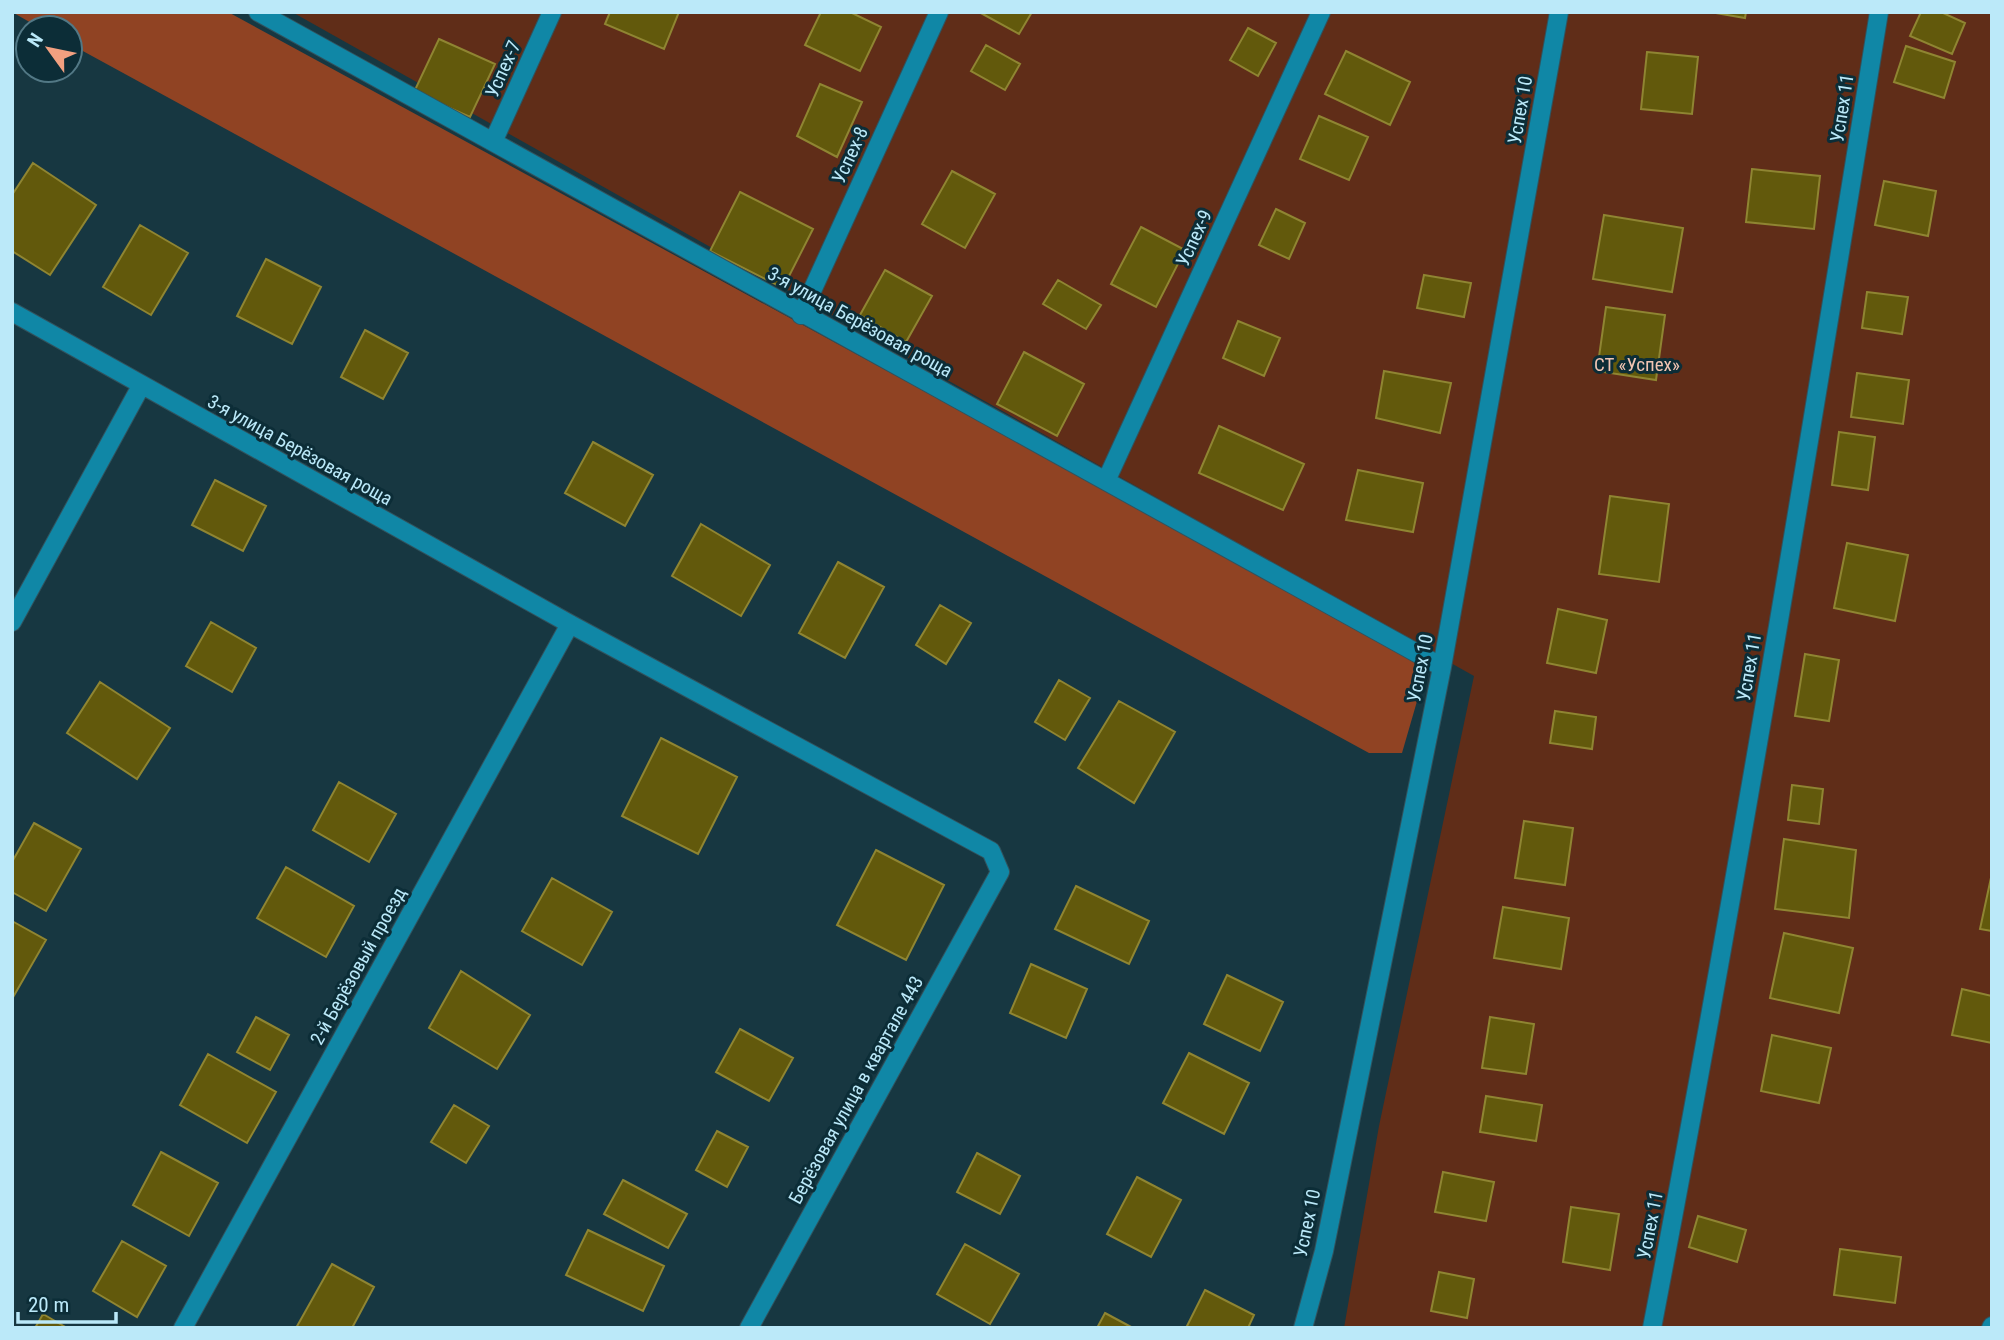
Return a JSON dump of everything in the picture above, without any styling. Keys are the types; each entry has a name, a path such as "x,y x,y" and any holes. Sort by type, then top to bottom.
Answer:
{"street":[{"name":"3-я улица Берёзовая роща","path":"258,12 801,315 1442,667"},
{"name":"Успех-7","path":"493,142 552,12"},
{"name":"Успех-8","path":"801,315 939,12"},
{"name":"Успех-9","path":"1106,481 1321,12"},
{"name":"Успех 10","path":"1303,1328 1324,1251 1442,667 1559,12"},
{"name":"Успех 11","path":"1652,1328 1691,1125 1805,471 1879,12"},
{"name":"3-я улица Берёзовая роща","path":"12,312 570,624 991,851 1000,873"},
{"path":"12,622 141,386"},
{"name":"2-й Берёзовый проезд","path":"183,1328 570,624"},
{"name":"Берёзовая улица в квартале 443","path":"749,1328 1000,873"}],"green space":[{"name":"СТ «Успех»","path":"292,12 1992,12 1992,1328 1344,1328 1379,1126 1474,676"}],"shaded area":[{"path":"12,12 228,12 1416,659 1422,684 1402,753 1369,753 84,52 84,14"}],"building":[{"path":"610,12 679,12 664,49 605,24"},
{"path":"821,12 850,12 881,27 860,71 805,45"},
{"path":"979,12 1032,12 1019,34"},
{"path":"1710,12 1746,12 1745,18"},
{"path":"1921,12 1941,12 1965,23 1952,54 1910,36"},
{"path":"1248,28 1276,43 1258,76 1230,60"},
{"path":"439,39 495,64 470,117 414,92"},
{"path":"986,45 1020,64 1005,90 971,71"},
{"path":"1906,46 1955,62 1944,98 1894,82"},
{"path":"1346,51 1410,82 1390,125 1325,94"},
{"path":"1647,52 1698,57 1692,114 1641,109"},
{"path":"820,84 862,102 837,157 797,136"},
{"path":"1319,116 1368,137 1349,180 1300,159"},
{"path":"33,163 96,205 50,275 12,251 12,195"},
{"path":"1752,169 1820,176 1814,229 1746,222"},
{"path":"952,171 995,194 965,248 922,224"},
{"path":"1884,181 1936,191 1928,236 1875,225"},
{"path":"740,192 813,229 783,288 710,251"},
{"path":"1276,209 1305,223 1289,259 1259,245"},
{"path":"1604,215 1683,228 1672,292 1593,279"},
{"path":"140,225 188,253 151,315 103,287"},
{"path":"1141,227 1185,250 1156,307 1111,284"},
{"path":"266,259 321,287 292,344 237,316"},
{"path":"885,270 932,296 906,342 860,315"},
{"path":"1424,275 1471,283 1464,317 1417,308"},
{"path":"1058,280 1101,305 1086,329 1043,304"},
{"path":"1867,292 1908,297 1902,334 1862,328"},
{"path":"1606,307 1665,315 1656,380 1597,371"},
{"path":"1238,321 1280,338 1264,376 1223,358"},
{"path":"365,330 408,353 383,399 341,377"},
{"path":"1024,352 1084,384 1057,436 997,404"},
{"path":"1384,371 1451,383 1440,433 1376,418"},
{"path":"1857,373 1909,380 1903,424 1851,417"},
{"path":"1219,426 1304,464 1283,510 1199,473"},
{"path":"1839,432 1875,437 1868,490 1832,485"},
{"path":"593,442 653,475 625,526 565,493"},
{"path":"1358,470 1423,483 1413,532 1346,520"},
{"path":"215,480 266,506 243,551 192,525"},
{"path":"1610,496 1669,504 1659,582 1599,574"},
{"path":"701,524 770,565 741,616 672,576"},
{"path":"1847,543 1908,555 1895,621 1834,608"},
{"path":"838,562 884,587 845,658 799,633"},
{"path":"940,605 971,623 946,664 916,645"},
{"path":"1558,609 1607,620 1596,673 1547,663"},
{"path":"211,622 256,648 232,692 186,666"},
{"path":"1805,654 1839,660 1829,721 1795,716"},
{"path":"1059,680 1090,698 1065,740 1035,722"},
{"path":"100,682 170,728 137,779 67,733"},
{"path":"1119,701 1175,732 1134,803 1078,768"},
{"path":"1555,711 1596,717 1592,749 1550,743"},
{"path":"661,738 737,777 698,854 622,816"},
{"path":"339,782 396,814 369,862 313,830"},
{"path":"1792,785 1823,789 1819,824 1788,820"},
{"path":"1524,821 1573,828 1565,885 1515,878"},
{"path":"34,823 81,849 46,911 12,892 12,862"},
{"path":"1784,839 1856,850 1849,918 1775,909"},
{"path":"876,850 944,885 906,960 837,925"},
{"path":"286,867 354,906 326,957 257,918"},
{"path":"1992,873 1992,931 1980,929"},
{"path":"552,878 612,912 582,965 522,931"},
{"path":"1076,886 1149,921 1129,964 1055,929"},
{"path":"1503,907 1569,918 1561,969 1494,958"},
{"path":"12,921 46,940 12,999"},
{"path":"1784,933 1853,948 1839,1013 1770,998"},
{"path":"1031,964 1087,989 1066,1038 1010,1013"},
{"path":"461,971 530,1015 497,1069 429,1028"},
{"path":"1227,975 1283,1002 1260,1051 1204,1024"},
{"path":"1962,989 1992,996 1992,1043 1952,1035"},
{"path":"256,1017 289,1035 270,1070 237,1052"},
{"path":"1490,1017 1534,1024 1526,1074 1482,1068"},
{"path":"740,1029 793,1058 769,1101 716,1072"},
{"path":"1772,1035 1831,1048 1819,1103 1761,1091"},
{"path":"1189,1053 1249,1083 1224,1134 1163,1103"},
{"path":"208,1054 276,1092 247,1143 180,1105"},
{"path":"1486,1096 1542,1105 1536,1141 1480,1132"},
{"path":"454,1105 489,1126 466,1163 431,1142"},
{"path":"717,1131 748,1147 727,1187 696,1170"},
{"path":"161,1152 218,1183 189,1236 133,1205"},
{"path":"977,1153 1020,1176 1000,1214 957,1192"},
{"path":"1443,1172 1494,1182 1486,1221 1435,1212"},
{"path":"1137,1177 1181,1200 1151,1257 1107,1234"},
{"path":"623,1180 687,1214 668,1248 604,1214"},
{"path":"1571,1207 1619,1214 1610,1270 1563,1262"},
{"path":"1698,1216 1746,1230 1737,1262 1689,1247"},
{"path":"588,1230 664,1266 643,1311 566,1275"},
{"path":"122,1241 166,1266 137,1317 93,1291"},
{"path":"965,1244 1019,1274 990,1324 937,1294"},
{"path":"1840,1249 1901,1257 1895,1303 1834,1295"},
{"path":"332,1264 374,1287 352,1328 296,1328"},
{"path":"1439,1272 1474,1279 1467,1318 1431,1311"},
{"path":"1205,1290 1254,1315 1248,1328 1186,1328"},
{"path":"1105,1313 1133,1328 1097,1328"},
{"path":"43,1314 67,1328 35,1328"}]}
